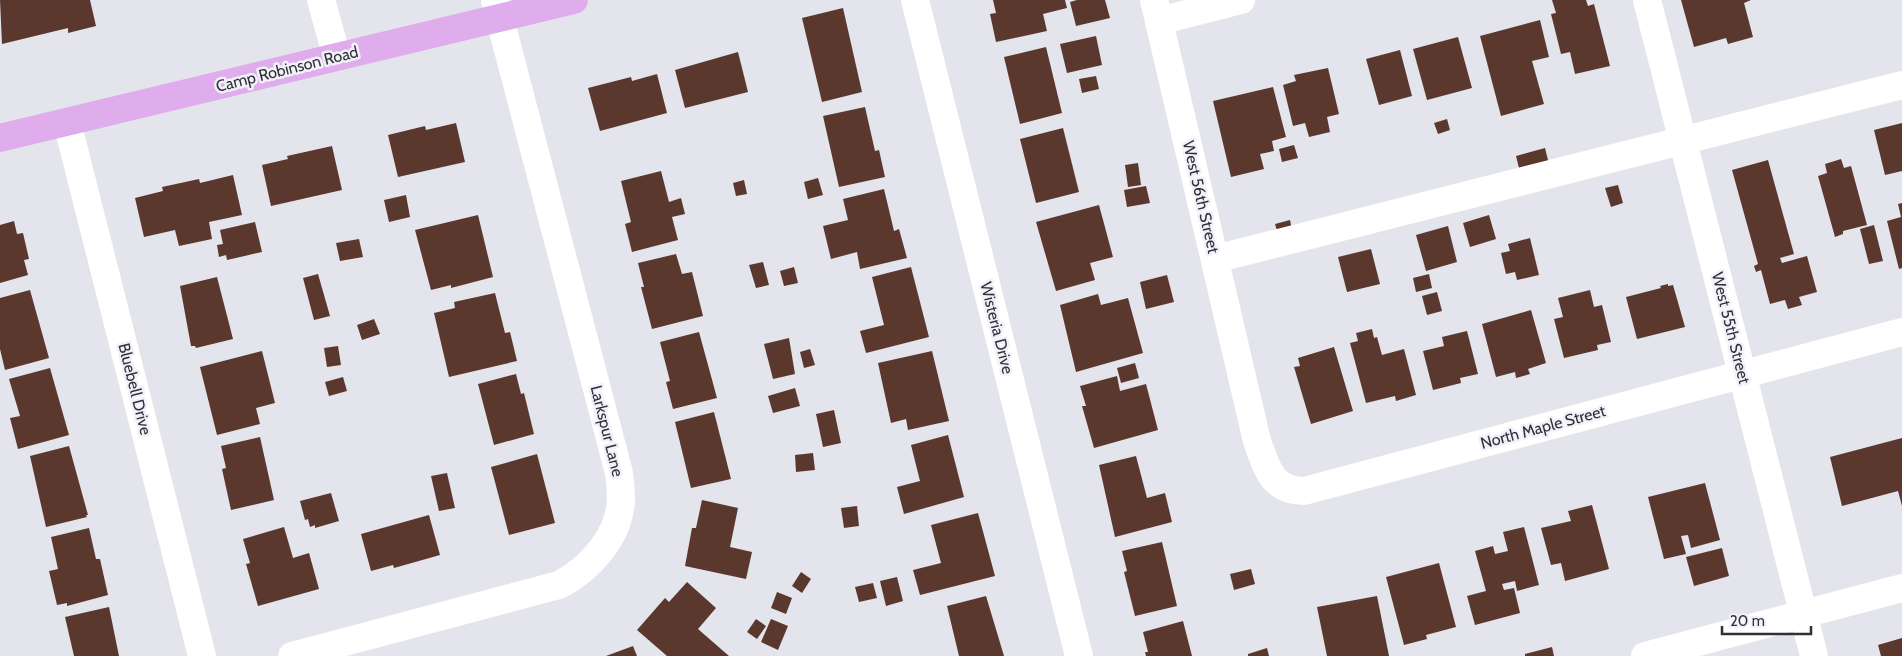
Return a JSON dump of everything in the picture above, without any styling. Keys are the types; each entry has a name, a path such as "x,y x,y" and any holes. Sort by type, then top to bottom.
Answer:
{"main road":[{"name":"Camp Robinson Road","path":"0,138 337,57 498,9 574,0"}],"street":[{"path":"320,0 337,57"},
{"name":"Wisteria Drive","path":"915,0 1079,656"},
{"path":"1156,11 1241,0"},
{"name":"West 55th Street","path":"1646,0 1814,656"},
{"name":"Larkspur Lane","path":"292,656 559,585 576,576 594,560 613,529 619,513 621,500 619,472 498,9"},
{"name":"West 56th Street","path":"1156,11 1247,395"},
{"path":"1215,259 1902,85"},
{"name":"Bluebell Drive","path":"67,122 202,656"},
{"name":"North Maple Street","path":"1247,395 1257,441 1268,470 1278,484 1289,490 1304,490 1902,332"},
{"path":"1645,656 1902,588"}],"building":[{"path":"0,0 90,0 96,26 68,33 68,28 2,44"},
{"path":"993,0 1065,0 1067,8 1043,14 1047,31 996,42 990,14 996,13"},
{"path":"1077,0 1105,0 1110,18 1076,26 1070,2"},
{"path":"1552,0 1586,0 1588,6 1594,4 1610,66 1575,74 1570,52 1561,54 1551,14 1556,13"},
{"path":"1681,0 1751,0 1744,3 1753,37 1728,44 1726,38 1694,47"},
{"path":"843,8 862,92 822,102 802,18"},
{"path":"1540,20 1549,57 1532,61 1544,104 1501,116 1480,36"},
{"path":"1096,36 1102,65 1067,73 1060,44"},
{"path":"1458,37 1472,88 1427,100 1413,49"},
{"path":"1046,47 1062,113 1020,124 1004,57"},
{"path":"1400,50 1412,96 1379,105 1366,59"},
{"path":"738,52 748,92 685,108 675,70"},
{"path":"1328,68 1339,114 1327,117 1330,132 1309,137 1305,123 1293,126 1283,85 1296,81 1294,75"},
{"path":"657,74 667,113 600,131 588,88 631,77 632,81"},
{"path":"1096,76 1099,89 1082,93 1079,79"},
{"path":"1273,87 1286,137 1272,141 1274,151 1260,154 1264,169 1231,177 1213,101"},
{"path":"865,107 875,151 879,150 885,177 839,187 823,116"},
{"path":"1447,119 1450,130 1438,134 1434,123"},
{"path":"456,123 465,162 398,177 388,135 425,126 426,130"},
{"path":"1902,123 1902,171 1885,175 1874,130"},
{"path":"1063,128 1079,192 1036,203 1020,139"},
{"path":"1294,145 1298,158 1282,162 1279,149"},
{"path":"332,146 342,190 271,206 262,165 288,159 287,156"},
{"path":"1545,148 1549,164 1520,172 1516,156"},
{"path":"1841,159 1844,168 1851,166 1867,225 1843,231 1843,234 1835,237 1818,176 1827,173 1825,164"},
{"path":"1768,160 1794,254 1780,258 1782,263 1807,256 1817,292 1799,297 1802,305 1788,309 1785,300 1770,304 1761,270 1756,272 1754,266 1758,264 1732,170"},
{"path":"1138,163 1141,185 1128,187 1125,165"},
{"path":"661,171 669,202 681,198 685,214 672,217 678,240 632,252 625,224 631,222 621,181"},
{"path":"233,175 242,215 209,222 212,239 179,246 175,230 144,237 135,198 163,191 162,187 199,179 200,183"},
{"path":"818,178 823,195 808,199 804,182"},
{"path":"744,180 747,194 736,196 733,183"},
{"path":"1618,185 1623,203 1611,207 1605,188"},
{"path":"1146,186 1150,203 1127,207 1124,190"},
{"path":"884,189 894,231 899,229 907,258 860,269 857,252 831,259 823,226 848,220 843,199"},
{"path":"406,195 410,217 389,222 384,200"},
{"path":"1902,203 1902,268 1899,269 1887,221 1901,217 1898,204"},
{"path":"1099,205 1113,257 1090,263 1095,280 1056,291 1036,222"},
{"path":"478,215 493,277 451,288 451,285 431,290 415,230"},
{"path":"1489,215 1496,239 1470,247 1463,223"},
{"path":"1290,220 1292,230 1278,234 1275,224"},
{"path":"14,221 17,234 23,233 29,259 24,260 28,275 0,283 0,225"},
{"path":"255,222 262,252 227,260 226,255 219,257 217,245 223,244 220,230"},
{"path":"1874,225 1883,261 1869,264 1860,229"},
{"path":"1448,226 1457,262 1426,271 1416,235"},
{"path":"1530,238 1539,275 1517,280 1515,272 1506,274 1501,253 1510,251 1508,244"},
{"path":"359,239 363,257 340,261 336,243"},
{"path":"1371,249 1380,284 1347,292 1338,257"},
{"path":"676,254 682,274 692,272 703,316 652,329 641,287 644,287 638,263"},
{"path":"763,262 769,285 756,288 749,265"},
{"path":"794,267 798,283 784,286 780,271"},
{"path":"911,267 929,337 866,353 860,331 884,325 872,277"},
{"path":"318,274 330,316 314,320 303,278"},
{"path":"1429,274 1432,288 1416,292 1413,278"},
{"path":"1167,275 1174,302 1146,309 1140,282"},
{"path":"217,277 233,339 196,348 191,346 180,286"},
{"path":"1668,284 1668,286 1673,285 1685,327 1637,339 1626,297 1661,288 1660,286"},
{"path":"30,290 49,358 5,370 0,349 0,298"},
{"path":"1590,290 1594,307 1602,305 1611,342 1597,345 1598,350 1564,358 1554,319 1563,317 1558,298"},
{"path":"1437,292 1442,311 1427,315 1422,296"},
{"path":"495,293 505,333 510,332 517,361 449,377 434,313 455,308 454,302"},
{"path":"1098,294 1101,305 1128,298 1143,353 1076,372 1060,305"},
{"path":"1531,310 1546,363 1528,369 1530,374 1516,378 1515,372 1496,377 1482,324"},
{"path":"374,319 380,334 362,340 357,325"},
{"path":"1372,329 1374,338 1377,337 1382,355 1404,349 1416,395 1396,401 1395,396 1366,403 1350,343 1358,341 1356,333"},
{"path":"1467,331 1478,374 1460,378 1461,383 1433,390 1423,351 1444,346 1442,337"},
{"path":"699,332 717,398 673,409 666,382 670,381 660,342"},
{"path":"789,338 795,374 773,379 764,344"},
{"path":"338,346 341,365 327,367 324,348"},
{"path":"1334,347 1353,411 1311,424 1294,367 1300,366 1298,358"},
{"path":"810,349 815,365 804,368 800,352"},
{"path":"262,351 275,403 256,408 260,424 217,435 200,367"},
{"path":"932,351 949,421 908,430 906,419 891,423 878,363"},
{"path":"1135,363 1139,378 1121,383 1117,368"},
{"path":"50,368 69,435 18,449 10,418 20,416 9,379"},
{"path":"516,374 521,394 524,393 534,434 494,445 478,384"},
{"path":"1117,376 1120,391 1146,384 1158,430 1094,448 1082,406 1086,406 1080,386"},
{"path":"343,377 347,391 329,396 325,382"},
{"path":"795,388 800,406 773,413 768,396"},
{"path":"834,410 841,443 823,447 816,414"},
{"path":"714,412 731,479 691,488 675,422"},
{"path":"948,435 964,497 904,514 897,487 920,481 911,445"},
{"path":"260,437 274,500 231,510 222,469 226,468 221,446"},
{"path":"1902,438 1902,506 1898,491 1842,506 1830,457"},
{"path":"69,446 88,515 86,515 87,517 46,527 30,456"},
{"path":"813,453 815,470 796,472 795,455"},
{"path":"537,454 555,523 509,535 491,467"},
{"path":"1136,456 1147,498 1165,493 1172,522 1115,537 1099,465"},
{"path":"447,473 455,508 439,511 431,476"},
{"path":"1705,483 1720,540 1691,548 1688,535 1681,536 1686,554 1664,559 1648,497"},
{"path":"331,493 339,521 315,528 315,525 310,527 308,519 305,520 300,501"},
{"path":"702,500 738,508 730,547 752,552 746,579 685,566 692,528 696,528"},
{"path":"1592,505 1609,569 1565,581 1561,563 1551,565 1541,528 1571,521 1568,511"},
{"path":"857,506 859,526 844,528 841,508"},
{"path":"978,513 995,576 920,595 913,570 941,563 931,525"},
{"path":"429,515 440,555 394,568 393,565 371,571 361,534"},
{"path":"284,527 293,558 309,553 319,589 258,606 246,564 250,563 243,539"},
{"path":"1524,527 1539,585 1517,591 1515,581 1502,584 1504,590 1514,588 1520,613 1475,625 1467,596 1486,591 1475,551 1493,546 1495,554 1508,551 1503,532"},
{"path":"89,528 96,559 100,559 108,595 67,606 67,603 57,605 49,571 58,569 51,537"},
{"path":"1162,542 1177,606 1135,616 1124,572 1127,571 1122,551"},
{"path":"1722,548 1729,576 1694,586 1686,557"},
{"path":"1439,563 1456,627 1426,635 1427,639 1404,645 1386,577"},
{"path":"1251,569 1255,584 1234,590 1230,574"},
{"path":"801,572 811,579 802,593 792,586"},
{"path":"897,577 903,601 886,606 880,581"},
{"path":"687,582 716,608 698,629 729,656 667,656 637,630 665,598 669,602"},
{"path":"873,583 877,598 859,602 855,587"},
{"path":"777,592 792,598 786,614 771,608"},
{"path":"986,596 1004,656 959,656 947,606"},
{"path":"1377,596 1389,656 1327,656 1317,607"},
{"path":"109,607 119,656 74,656 65,617"},
{"path":"756,619 766,626 757,639 747,632"},
{"path":"771,619 788,626 778,650 761,642"},
{"path":"1183,621 1192,656 1146,656 1145,652 1148,652 1143,632"},
{"path":"1902,638 1902,656 1881,656 1878,645"},
{"path":"633,646 637,656 606,656"},
{"path":"1552,647 1554,656 1525,656 1525,654"},
{"path":"1267,648 1269,656 1248,656 1248,654"}]}
